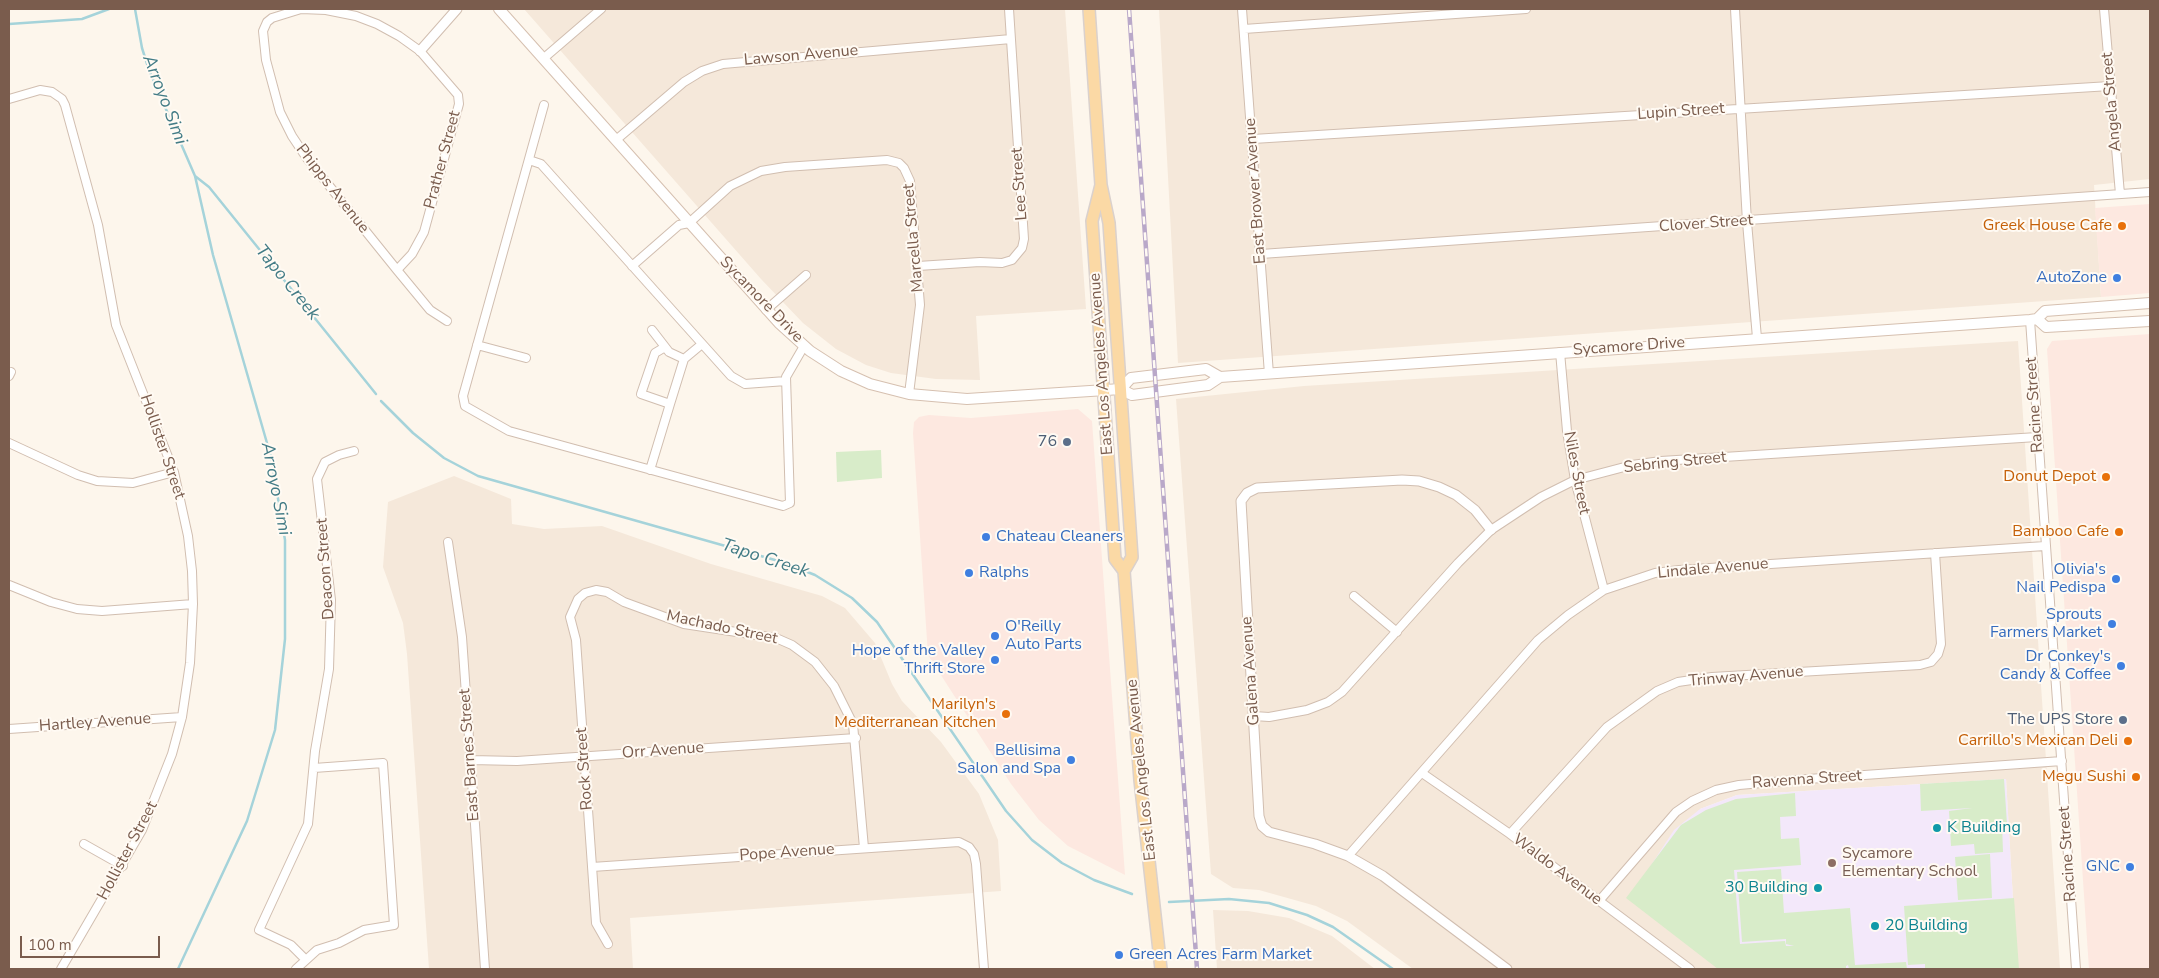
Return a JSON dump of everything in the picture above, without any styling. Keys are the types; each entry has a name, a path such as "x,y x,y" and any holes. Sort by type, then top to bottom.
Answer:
{"main road":[{"name":"Sycamore Drive","path":"499,9 766,310 804,346 841,371 870,384 909,394 967,399 1121,389 1132,395 1208,385 1220,377 2033,320 2045,312 2150,303"},
{"name":"East Los Angeles Avenue","path":"1089,9 1101,185 1109,223 1132,557 1124,572"},
{"name":"East Los Angeles Avenue","path":"1101,185 1092,221 1115,559 1124,572 1140,780 1150,851 1161,969"},
{"name":"Sycamore Drive","path":"2033,320 2046,327 2150,321"},
{"name":"Sycamore Drive","path":"1121,389 1131,378 1206,369 1220,377"}],"street":[{"path":"420,51 457,9"},
{"path":"544,58 601,9"},
{"name":"Lee Street","path":"918,266 980,262 1002,263 1012,260 1022,248 1024,239 1009,9"},
{"name":"East Brower Avenue","path":"1242,9 1269,374"},
{"path":"1244,29 1526,9"},
{"path":"1735,9 1747,222 1757,338"},
{"name":"Angela Street","path":"2104,9 2120,194"},
{"name":"Prather Street","path":"262,31 267,22 279,15 301,10 326,10 356,16 378,24 420,51 455,89 459,104 424,232 412,254 397,270"},
{"name":"Phipps Avenue","path":"262,31 270,79 280,112 292,136 306,157 430,310 447,321"},
{"name":"Lawson Avenue","path":"616,140 684,82 702,71 723,64 1011,38"},
{"name":"Lupin Street","path":"1253,139 2110,86"},
{"name":"Hollister Street","path":"9,99 34,92 52,92 62,99 65,105 98,225 116,325 174,472 188,536 193,604 190,663 182,717 158,793 123,866 61,969"},
{"path":"544,105 463,396 465,406 509,431 783,506 790,502 786,377 804,346"},
{"path":"529,160 541,164 731,376 745,384 786,381"},
{"name":"Marcella Street","path":"632,266 680,225 689,222 730,186 761,171 785,167 892,160 904,168 910,181 918,266 920,314 909,394"},
{"name":"Clover Street","path":"1261,254 1747,222 2150,192"},
{"path":"766,310 806,275"},
{"name":"Racine Street","path":"2033,320 2037,437 2044,546 2062,760 2076,969"},
{"path":"652,330 669,352 684,359"},
{"path":"650,470 684,359 702,344"},
{"path":"477,345 526,358"},
{"path":"665,347 655,354 641,394 670,404"},
{"name":"Niles Street","path":"1560,352 1567,431 1575,480 1604,590"},
{"name":"Sebring Street","path":"1254,716 1287,714 1307,710 1328,702 1353,682 1458,563 1491,530 1541,497 1575,480 1632,465 1661,461 2037,437"},
{"path":"9,443 78,475 97,481 133,483 174,472"},
{"name":"Deacon Street","path":"305,959 291,945 260,930 306,831 310,817 315,750 329,669 331,600 317,479 325,462 339,455 354,451"},
{"name":"Galena Avenue","path":"1491,530 1475,510 1456,495 1439,487 1402,480 1257,488 1247,493 1241,501 1259,816 1262,826 1269,832 1315,844 1348,856 1383,876 1507,969"},
{"name":"East Barnes Street","path":"448,542 462,637 485,969"},
{"name":"Lindale Avenue","path":"1348,856 1538,640 1568,615 1604,590 1655,573 1680,570 2044,546"},
{"name":"Trinway Avenue","path":"1510,834 1607,727 1657,691 1678,682 1712,677 1920,665 1931,662 1938,654 1941,644 1935,553"},
{"path":"9,585 51,602 77,609 102,611 193,604"},
{"name":"Machado Street","path":"582,596 596,590 608,592 624,602 684,624 759,634 792,645 815,662 834,686 848,710 856,738 864,848"},
{"name":"Rock Street","path":"582,596 572,608 570,617 576,640 596,923 608,944"},
{"path":"1354,596 1397,632"},
{"name":"Hartley Avenue","path":"9,729 182,717"},
{"name":"Orr Avenue","path":"471,760 517,761 856,738"},
{"name":"Ravenna Street","path":"1599,901 1676,812 1692,801 1716,790 1739,785 1808,779 2062,760"},
{"path":"296,969 305,959 318,950 339,943 364,930 394,926 383,763 314,768"},
{"name":"Waldo Avenue","path":"1422,773 1510,834 1690,969"},
{"name":"Pope Avenue","path":"592,867 958,842 969,847 975,857 984,969"},
{"path":"84,844 123,866"}],"shaded area":[{"path":"524,9 1065,9 1086,309 976,316 980,380 936,379 891,373 866,365 836,349 803,323 761,279"},
{"path":"1159,9 2150,9 2150,179 2094,185 2101,297 1178,363"},
{"path":"2150,204 2150,293 2101,297 2095,208"},
{"path":"2150,334 2150,969 2089,969 2047,349 2052,341"},
{"path":"2018,341 2060,969 2017,969 2006,779 1737,795 1700,809 1726,969 1413,969 1347,921 1316,906 1259,890 1233,888 1211,874 1176,399 1304,386"},
{"path":"1078,409 1092,421 1125,875 1068,846 1039,820 1011,784 928,655 913,433 914,422 919,417 929,415 971,418"},
{"path":"454,476 511,499 512,524 544,529 602,526 711,564 822,596 845,608 875,643 892,684 902,701 941,742 979,794 998,840 1001,891 630,918 633,969 429,969 407,654 403,623 383,567 388,502"},
{"name":"Sycamore Elementary School","path":"2006,779 2017,969 1726,969 1631,896 1674,830 1700,809 1737,795"},
{"path":"1213,910 1248,911 1289,918 1332,936 1375,969 1217,969"}],"green space":[{"path":"881,450 882,478 837,482 836,452"},
{"path":"2004,779 2007,824 2002,824 2003,852 1975,854 1974,844 1951,846 1949,811 1972,808 1921,811 1920,784"},
{"path":"1795,793 1796,816 1780,817 1781,839 1799,838 1801,865 1734,870 1740,944 1785,941 1786,946 1794,946 1786,944 1786,939 1742,942 1737,872 1781,869 1784,913 1850,908 1855,965 1906,962 1907,969 1849,969 1848,965 1846,969 1718,969 1626,898 1681,825 1706,810 1736,799"},
{"path":"1990,854 1992,898 1958,900 1955,857"},
{"path":"2014,898 2019,969 1925,969 1925,964 1908,965 1904,906"}],"waterway":[{"path":"9,24 82,19 109,9"},
{"name":"Arroyo Simi","path":"135,9 142,48 149,70 195,176 213,255 271,457 285,540 285,639 275,730 247,821 178,969"},
{"name":"Tapo Creek","path":"195,176 209,187 376,394"},
{"name":"Tapo Creek","path":"381,401 413,433 444,458 478,476 782,562 815,575 852,598 877,622 1006,811 1032,840 1062,863 1094,880 1132,894"},
{"name":"Tapo Creek","path":"1169,902 1229,899 1269,903 1307,915 1333,927 1393,969"}],"railway":[{"path":"1129,9 1197,969"}],"place":[{"name":"Greek House Cafe","path":"2122,226"},
{"name":"AutoZone","path":"2117,278"},
{"name":"76","path":"1067,442"},
{"name":"Donut Depot","path":"2106,477"},
{"name":"Bamboo Cafe","path":"2119,532"},
{"name":"Chateau Cleaners","path":"986,537"},
{"name":"Ralphs","path":"969,573"},
{"name":"Olivia's Nail Pedispa","path":"2116,579"},
{"name":"Sprouts Farmers Market","path":"2112,624"},
{"name":"O'Reilly Auto Parts","path":"995,636"},
{"name":"Hope of the Valley Thrift Store","path":"995,660"},
{"name":"Dr Conkey's Candy & Coffee","path":"2121,666"},
{"name":"Marilyn's Mediterranean Kitchen","path":"1006,714"},
{"name":"The UPS Store","path":"2123,720"},
{"name":"Carrillo's Mexican Deli","path":"2128,741"},
{"name":"Bellisima Salon and Spa","path":"1071,760"},
{"name":"Megu Sushi","path":"2136,777"},
{"name":"K Building","path":"1937,828"},
{"name":"Sycamore Elementary School","path":"1832,863"},
{"name":"GNC","path":"2130,867"},
{"name":"30 Building","path":"1818,888"},
{"name":"20 Building","path":"1875,926"},
{"name":"Green Acres Farm Market","path":"1119,955"}]}
